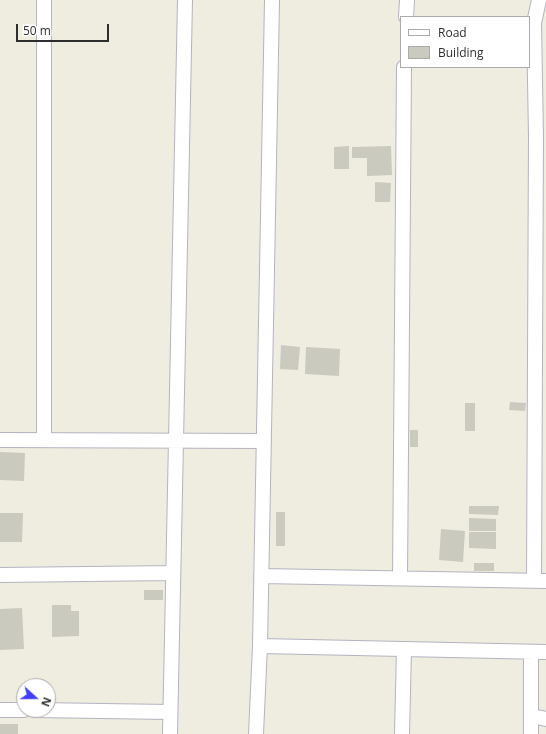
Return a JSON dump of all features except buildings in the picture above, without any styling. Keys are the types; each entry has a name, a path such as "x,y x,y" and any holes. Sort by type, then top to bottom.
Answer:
{"street":[{"path":"44,0 44,440"},
{"path":"170,734 185,0"},
{"path":"256,734 260,646 272,0"},
{"path":"406,16 407,0"},
{"path":"261,576 540,580 540,363 534,23 539,0"},
{"path":"400,578 404,68"},
{"path":"0,440 264,441"},
{"path":"0,575 173,573"},
{"path":"260,646 546,652"},
{"path":"402,734 404,649"},
{"path":"530,652 531,734"},
{"path":"0,710 16,710"},
{"path":"56,710 170,712"},
{"path":"531,716 546,719"}]}
